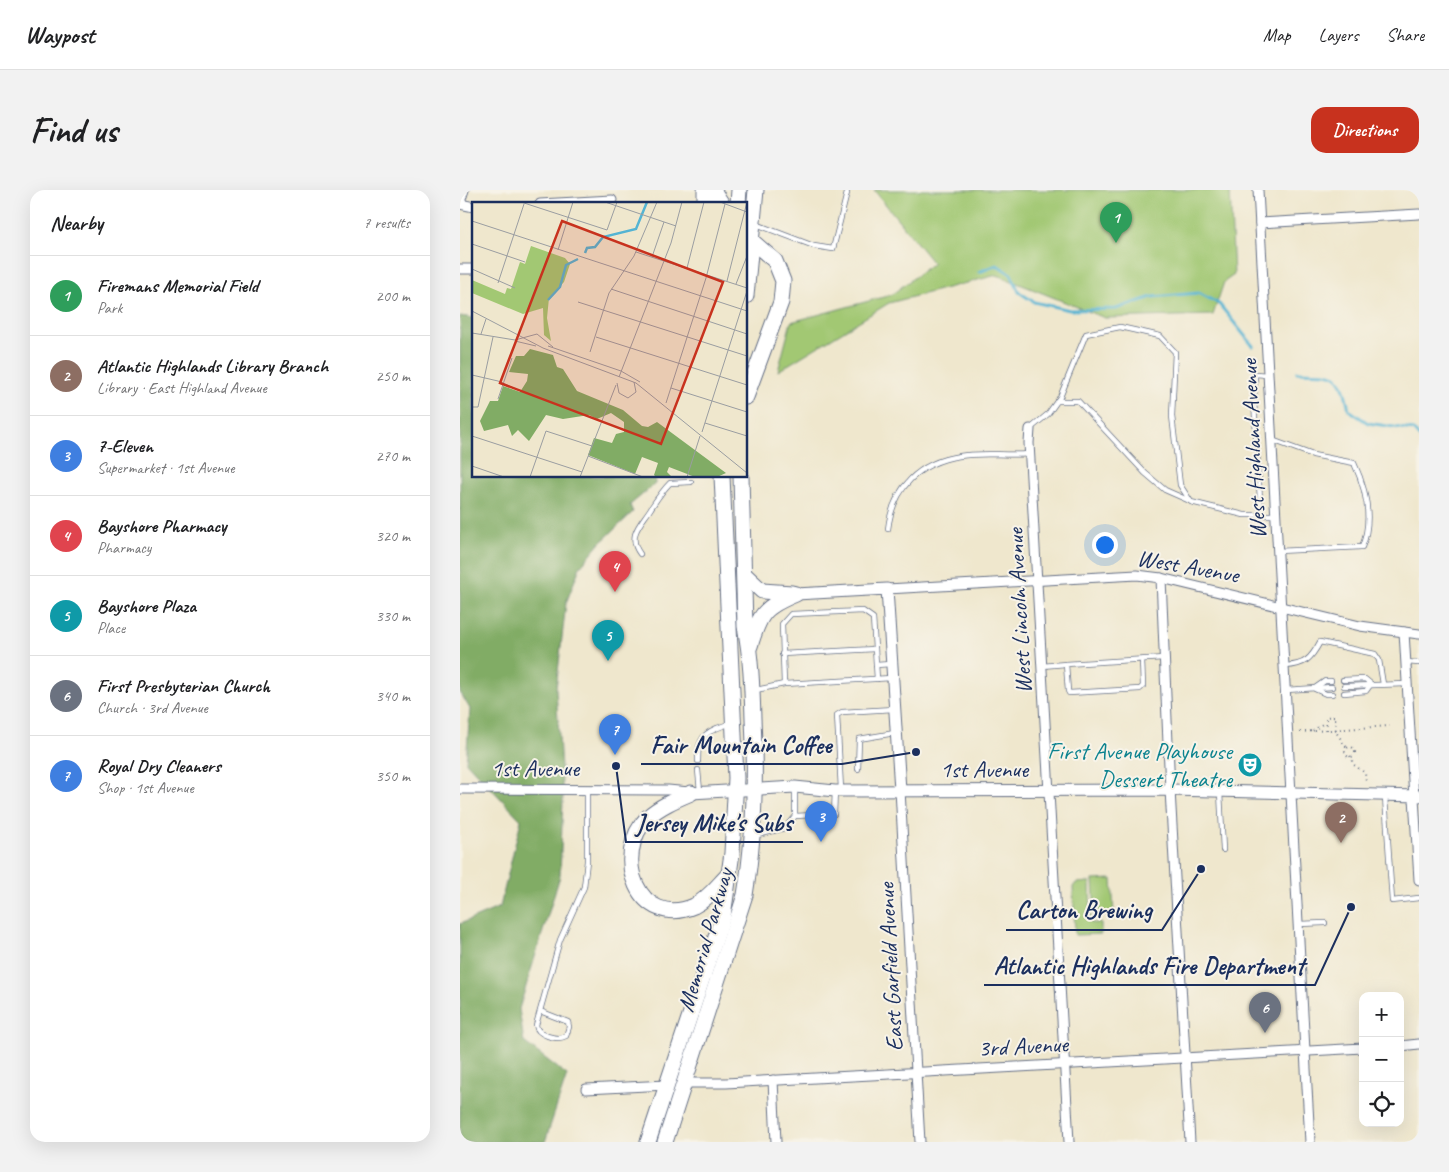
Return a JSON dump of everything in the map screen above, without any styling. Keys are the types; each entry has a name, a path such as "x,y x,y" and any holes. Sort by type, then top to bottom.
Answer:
{"highway":[{"path":"713,190 721,202"},
{"path":"748,264 756,190"},
{"path":"748,392 781,302 784,281 775,260 750,233"},
{"name":"Memorial Parkway","path":"648,1142 723,916 728,875 736,791 722,478"},
{"name":"Memorial Parkway","path":"665,1142 745,895 753,836 756,789 752,691 749,647 745,626 741,478"},
{"path":"745,574 762,591 796,594"},
{"path":"749,647 762,613 773,604 796,594"},
{"path":"695,792 657,810 642,825 631,853 630,863 634,882 638,890 651,903 670,910 681,909 702,902 728,875"}],"street":[{"path":"460,203 464,190"},
{"name":"West Highland Avenue","path":"1258,190 1310,1142"},
{"path":"576,202 612,200"},
{"path":"1260,223 1419,214"},
{"name":"West Lincoln Avenue","path":"1030,429 1029,454 1038,580 1069,1142"},
{"name":"West Avenue","path":"796,594 1137,575 1161,578 1360,626 1419,634"},
{"path":"1161,578 1170,790 1190,1142"},
{"path":"887,589 900,790"},
{"path":"1404,632 1407,684 1414,725 1419,880"},
{"name":"1st Avenue","path":"460,790 668,790 695,792 795,787 838,791 1170,790 1292,795 1416,796"},
{"name":"East Garfield Avenue","path":"900,790 920,1142"},
{"path":"1404,1046 1419,1044"},
{"name":"3rd Avenue","path":"685,1083 773,1080 1359,1048"},
{"path":"773,1080 776,1142"},
{"path":"586,1089 667,1085"}],"lane":[{"path":"750,233 833,249 847,193"},
{"path":"1030,429 1048,414 1057,401 1086,334 1120,327 1160,336 1175,352 1172,416 1180,485 1191,502"},
{"path":"1261,516 1254,401 1255,374 1268,375"},
{"path":"1057,401 1078,401 1145,473 1165,490 1191,502 1244,516 1276,514"},
{"path":"1272,440 1314,455 1354,463 1364,485 1368,531 1362,548 1278,551"},
{"path":"888,529 890,512 904,484 919,470 960,456 1029,454"},
{"path":"640,554 636,549 636,527 652,508 656,498 670,483 692,482"},
{"path":"784,684 782,624 791,614 862,611 872,618 877,679"},
{"path":"1285,666 1296,666 1308,661 1320,642 1375,654 1379,660 1383,684"},
{"path":"782,654 875,649"},
{"path":"1042,666 1164,658"},
{"path":"1066,664 1069,693 1136,690 1143,686 1142,660"},
{"path":"1406,662 1419,662"},
{"path":"876,665 892,664"},
{"path":"752,691 784,684 893,678"},
{"path":"1344,680 1365,679 1372,684"},
{"path":"1314,688 1325,681 1331,681"},
{"path":"1344,693 1366,691 1372,684"},
{"path":"1344,686 1407,684"},
{"path":"1286,690 1332,687"},
{"path":"1314,688 1326,694 1332,694"},
{"path":"795,816 834,814 838,791 836,715 842,712 895,709"},
{"path":"698,761 698,748 702,738 711,731 733,722"},
{"path":"858,769 859,739 896,733"},
{"path":"695,792 698,770"},
{"path":"753,836 785,828 795,816 795,787"},
{"path":"540,1011 568,1022 569,1027 566,1036 558,1038 537,1030 536,1025 560,940 584,887 587,861 587,790"},
{"path":"1220,792 1222,850"},
{"path":"1385,796 1392,901 1419,898"},
{"path":"1299,924 1325,923"}],"path":[{"path":"1327,730 1326,717 1335,716 1336,730 1347,748 1346,754 1350,756 1354,765 1364,773 1366,783"},
{"path":"1313,731 1326,722"},
{"path":"1300,732 1390,726"},
{"path":"1347,748 1351,747 1355,750 1354,754 1350,756"}],"green space":[{"path":"874,190 1230,190 1234,275 1224,282 1213,315 1105,318 997,275 889,303 778,371 791,322 891,295 933,263"},
{"path":"460,316 472,318 472,478 655,478 655,484 630,505 633,512 599,544 580,567 566,603 556,689 563,799 560,876 519,1009 524,1042 567,1075 545,1142 460,1142 460,924 500,907 521,820 466,762 470,709 460,692"},
{"path":"1112,879 1114,915 1095,916 1093,880"},
{"path":"1090,882 1091,923 1101,923 1101,934 1075,935 1073,887 1076,883"}],"waterway":[{"path":"979,272 997,265 1011,274 1019,292 1034,302 1070,310 1116,309 1152,297 1199,293 1219,304 1253,346"},
{"path":"1297,372 1335,376 1343,387 1349,410 1368,423 1413,430 1419,437"}],"place":[{"name":"Firemans Memorial Field","path":"1116,243"},
{"name":"Bayshore Pharmacy","path":"615,592"},
{"name":"Bayshore Plaza","path":"608,661"},
{"name":"Fair Mountain Coffee","path":"916,752"},
{"name":"Royal Dry Cleaners","path":"615,755"},
{"name":"First Avenue Playhouse Dessert Theatre","path":"1250,765"},
{"name":"Jersey Mike's Subs","path":"616,766"},
{"name":"7-Eleven","path":"821,842"},
{"name":"Atlantic Highlands Library Branch","path":"1341,843"},
{"name":"Carton Brewing","path":"1201,869"},
{"name":"Atlantic Highlands Fire Department","path":"1351,907"},
{"name":"First Presbyterian Church","path":"1265,1033"}]}
